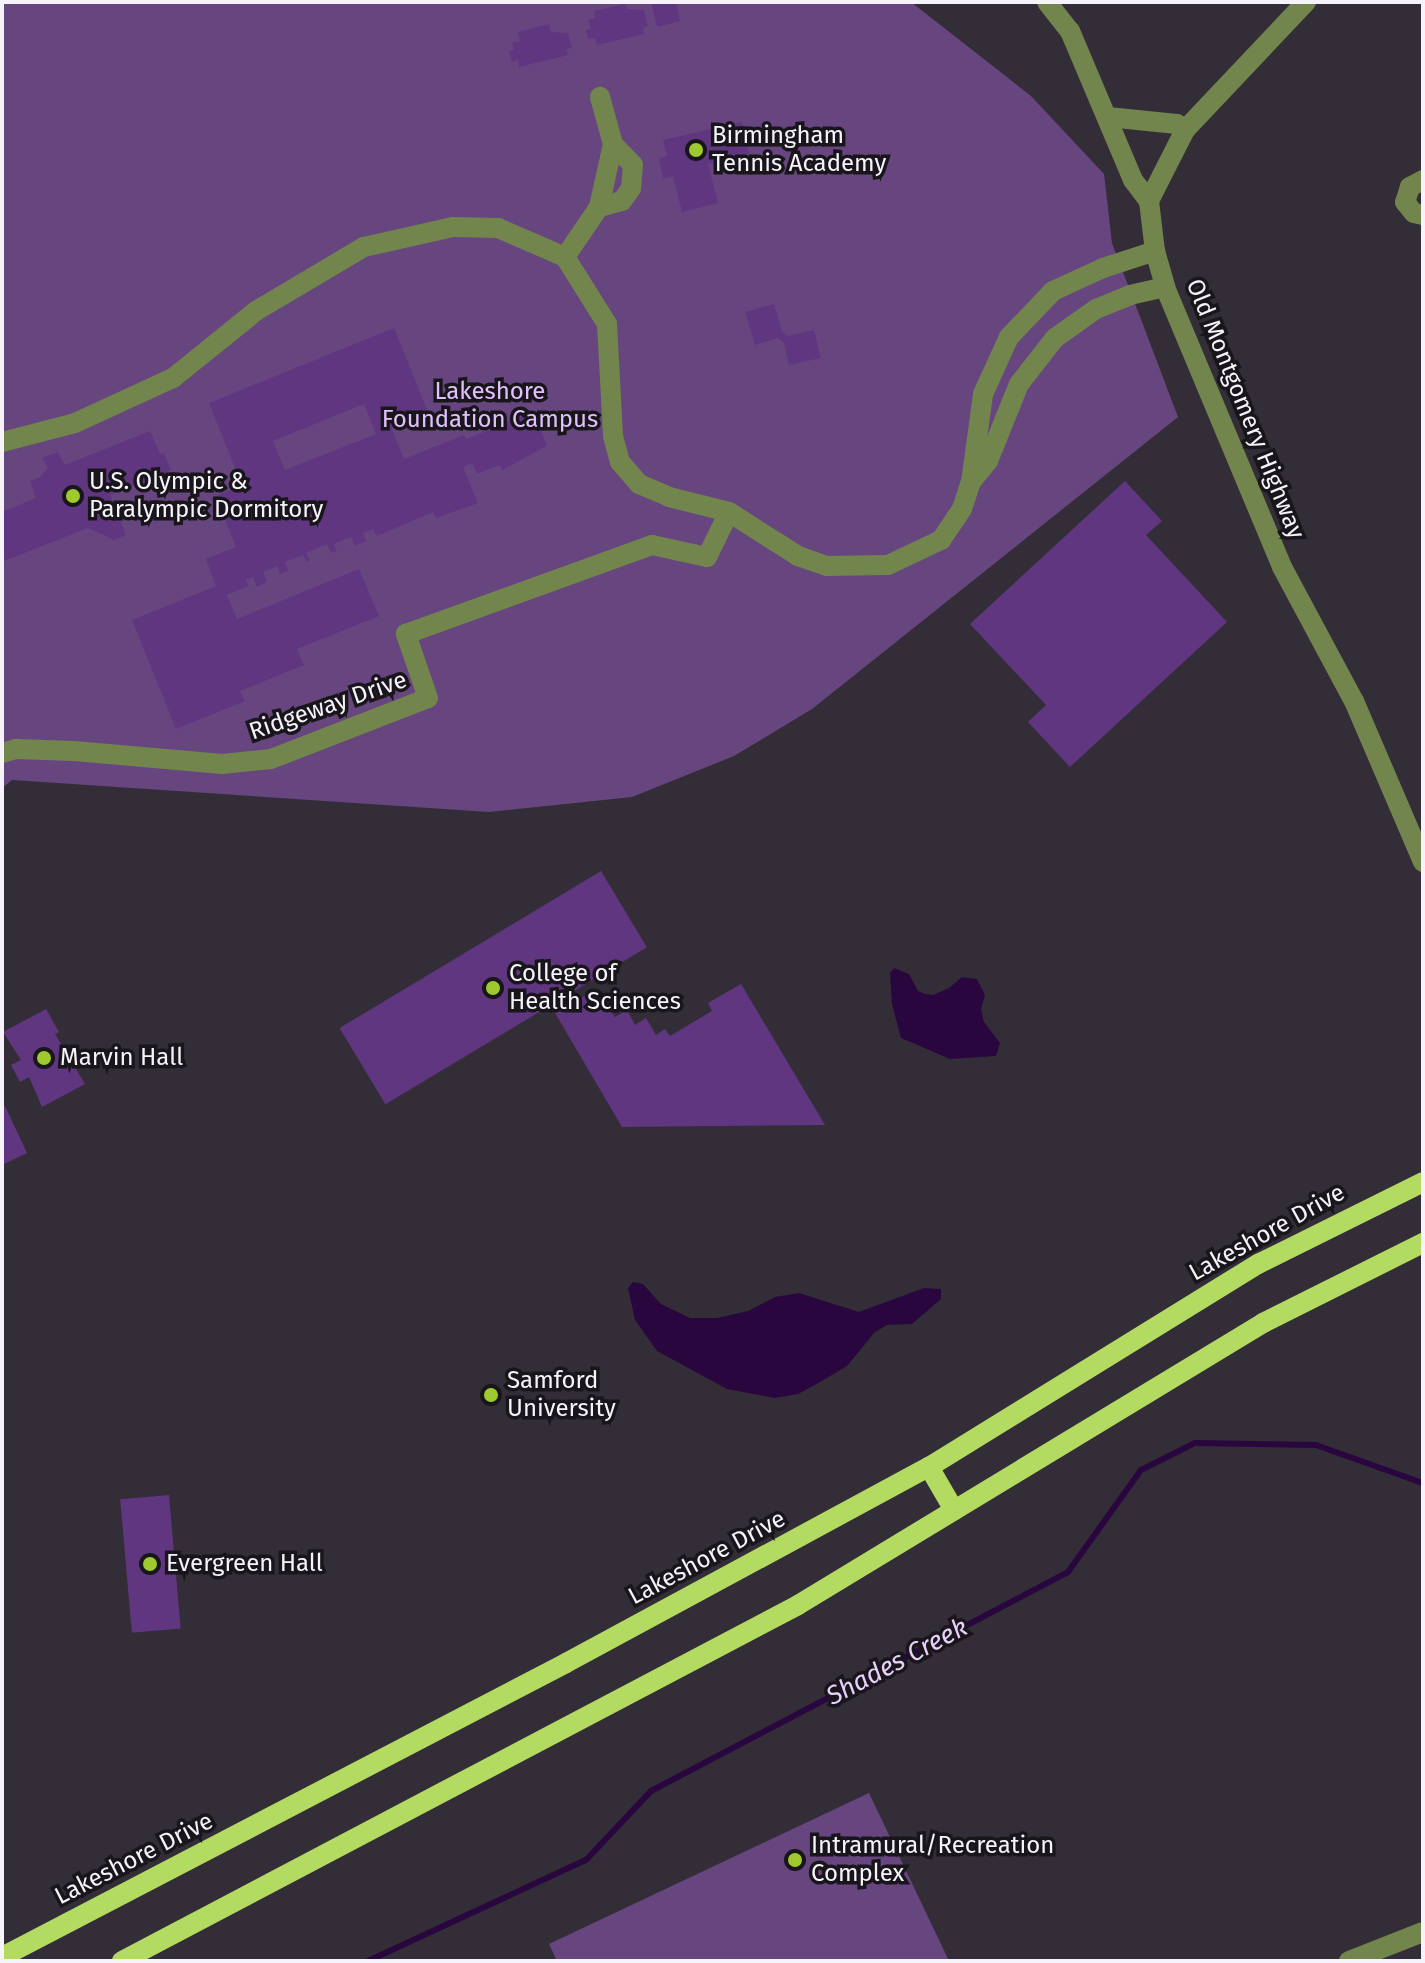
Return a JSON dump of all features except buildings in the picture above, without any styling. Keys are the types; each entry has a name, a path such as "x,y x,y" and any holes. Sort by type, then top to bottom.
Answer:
{"main road":[{"name":"Lakeshore Drive","path":"2,1957 566,1663 929,1467 1258,1264 1423,1182"},
{"path":"122,1961 798,1605 1263,1323 1423,1243"},
{"path":"929,1467 954,1510"}],"street":[{"path":"1047,2 1070,31 1133,180 1149,201 1185,130 1306,2"},
{"path":"565,257 599,207 622,201 631,188 633,165 613,144 600,97"},
{"path":"1108,117 1177,124 1185,130"},
{"path":"1423,180 1410,187 1405,202 1414,213 1423,215"},
{"name":"Old Montgomery Highway","path":"1149,201 1155,251 1165,287 1282,567 1354,701 1423,862"},
{"path":"2,442 75,423 173,378 256,311 364,247 453,227 498,228 565,257 607,324 613,436 620,462 639,484 669,497 729,512 798,556 827,566 888,565 941,540 962,509 971,482 983,394 1009,337 1053,291 1103,268 1155,251"},
{"path":"971,482 988,461 1019,384 1055,338 1096,309 1130,295 1165,287"},
{"path":"1035,311 1055,338"},
{"name":"Ridgeway Drive","path":"2,753 16,749 74,751 222,764 271,759 428,698 406,634 652,545 707,557 729,512"},
{"path":"1349,1961 1423,1932"}],"green space":[{"name":"Lakeshore Foundation Campus","path":"2,2 911,2 1031,96 1104,174 1112,243 1178,417 812,709 734,756 632,797 489,812 12,780 2,788"},
{"name":"Intramural/Recreation Complex","path":"869,1793 949,1961 557,1961 549,1944"}],"shaded area":[{"path":"894,968 909,974 918,991 925,994 933,995 949,988 962,977 977,979 985,995 981,1009 984,1022 1000,1043 996,1056 950,1059 901,1038 892,1004 890,973"},
{"path":"633,1282 643,1284 661,1304 690,1318 717,1318 748,1311 775,1297 799,1293 859,1312 924,1288 941,1289 941,1299 912,1324 887,1325 875,1332 847,1366 822,1381 798,1394 775,1398 727,1389 657,1351 635,1320 628,1288"}],"waterway":[{"name":"Shades Creek","path":"368,1961 586,1860 651,1791 1068,1572 1141,1470 1195,1443 1316,1445 1423,1483"}],"place":[{"name":"Birmingham Tennis Academy","path":"696,150"},
{"name":"U.S. Olympic & Paralympic Dormitory","path":"73,496"},
{"name":"College of Health Sciences","path":"493,988"},
{"name":"Marvin Hall","path":"44,1058"},
{"name":"Samford University","path":"491,1395"},
{"name":"Evergreen Hall","path":"150,1564"},
{"name":"Intramural/Recreation Complex","path":"795,1860"}]}
